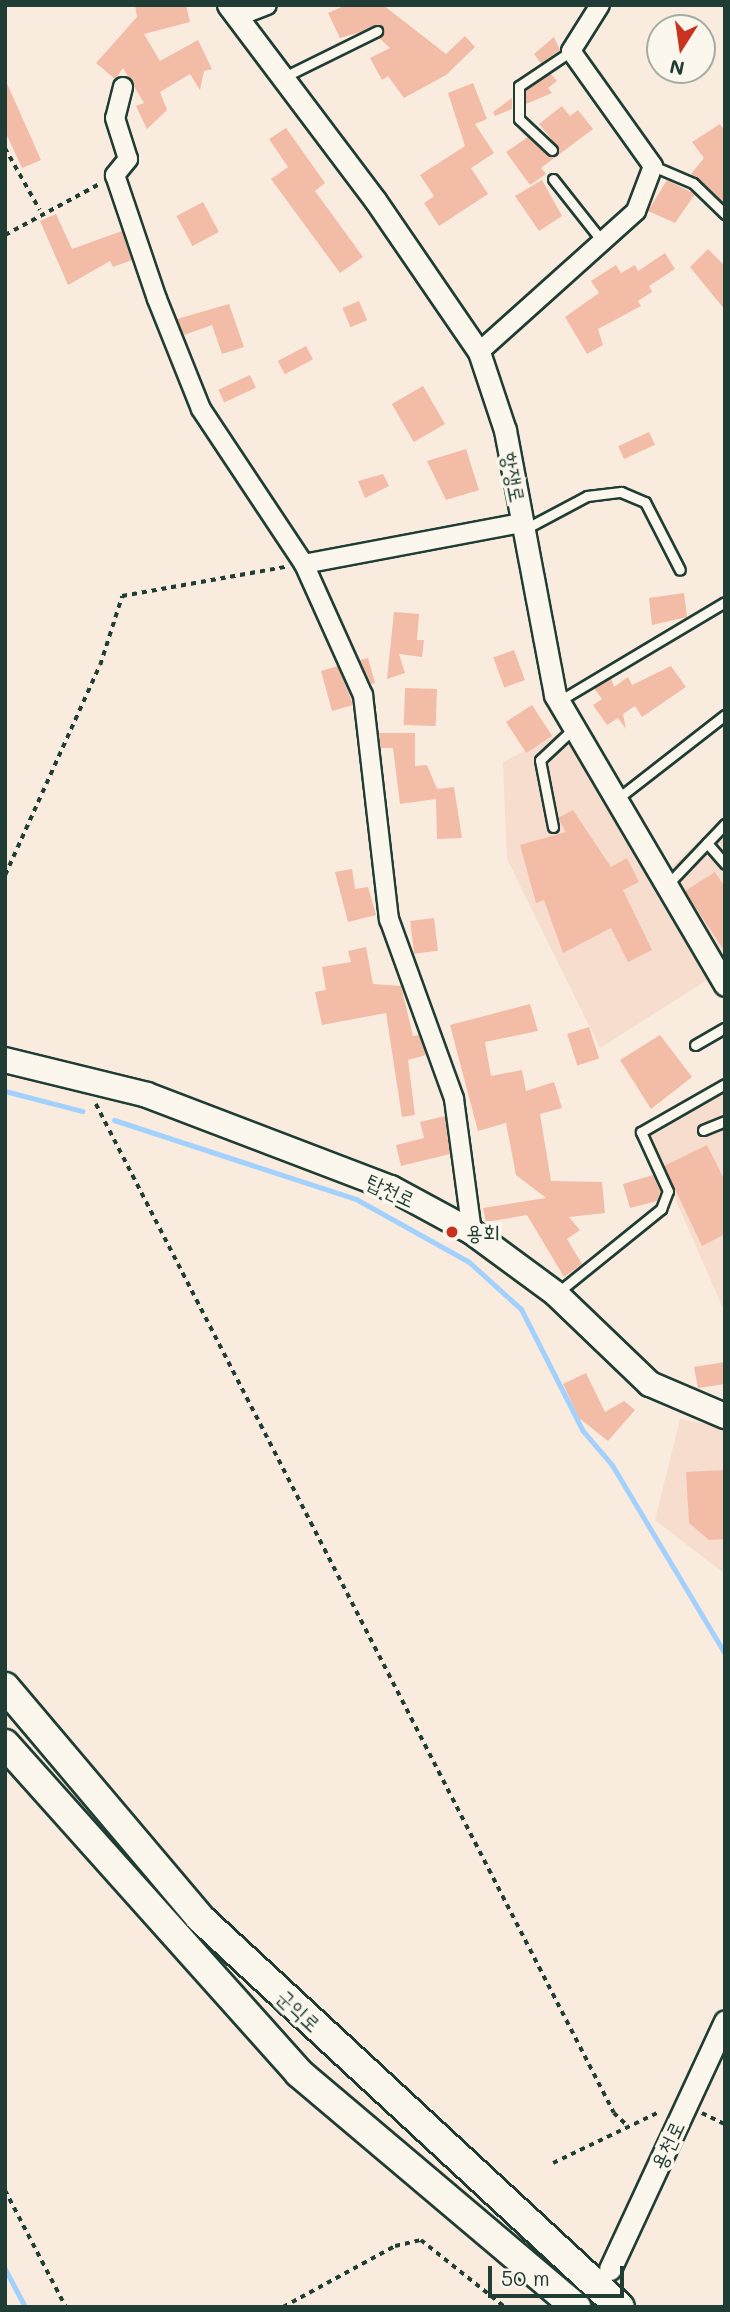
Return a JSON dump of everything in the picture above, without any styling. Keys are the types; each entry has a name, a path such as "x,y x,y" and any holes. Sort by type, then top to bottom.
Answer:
{"highway":[{"name":"군익로","path":"5,1688 200,1918 620,2307"},
{"name":"군익로","path":"5,1744 299,2073 576,2307"}],"main road":[{"name":"탑천로","path":"5,1060 148,1095 391,1188 472,1231 556,1294 650,1384 725,1416"}],"street":[{"path":"232,11 267,5"},
{"path":"479,352 636,211 653,166 571,51 600,5"},
{"name":"항쟁로","path":"232,11 479,352 505,430 558,702 613,802 725,985"},
{"path":"123,87 115,118 128,159 115,175 201,409 304,564 363,695 389,919 454,1099 472,1231"},
{"path":"304,564 523,527"},
{"name":"용천로","path":"610,2269 725,2021"}],"lane":[{"path":"283,78 377,31"},
{"path":"552,150 519,119 519,86 571,51"},
{"path":"653,166 693,183 725,214"},
{"path":"553,179 602,241"},
{"path":"523,527 587,496 621,492 645,502 680,570"},
{"path":"558,702 725,602"},
{"path":"613,802 725,715"},
{"path":"553,827 540,760 573,729"},
{"path":"664,888 725,824"},
{"path":"707,843 725,864"},
{"path":"695,1045 725,1028"},
{"path":"556,1294 660,1209 668,1191 641,1132 725,1084"},
{"path":"703,1130 725,1121"}],"path":[{"path":"5,148 40,211"},
{"path":"5,235 40,211 115,175"},
{"path":"5,874 100,664 122,597 304,564"},
{"path":"94,1081 97,1114 614,2113 627,2125"},
{"path":"553,2163 627,2125 685,2106 725,2124"},
{"path":"5,2190 66,2307"},
{"path":"283,2307 395,2246 421,2240 505,2307"}],"shaded area":[{"path":"562,732 707,980 600,1048 507,859 503,762"},
{"path":"725,816 725,970 665,873"},
{"path":"725,1092 725,1313 647,1134"},
{"path":"680,1419 725,1428 725,1574 655,1520"}],"building":[{"path":"135,5 186,5 190,22 144,34 160,61 198,40 212,69 204,71 200,90 190,74 160,92 167,110 147,129 136,106 144,103 123,68 115,79 96,63 137,17"},
{"path":"346,5 383,5 446,54 465,36 475,47 446,75 404,98 388,76 382,80 370,58 390,48 379,38 381,26 340,38 328,13"},
{"path":"554,37 560,50 541,63 534,54"},
{"path":"550,73 557,81 548,88 552,93 526,104 526,90"},
{"path":"5,79 41,160 22,168 5,131"},
{"path":"473,83 487,119 475,124 494,153 471,168 488,194 439,226 424,203 434,196 420,175 465,146 448,93"},
{"path":"512,98 512,109 495,116 493,112"},
{"path":"562,106 570,116 578,110 593,129 541,168 546,174 530,185 506,152 528,137 548,156 557,155 558,147 539,124"},
{"path":"720,124 725,131 725,204 691,174 704,158 692,142"},
{"path":"286,128 325,183 315,191 363,257 340,273 271,179 288,167 269,139"},
{"path":"542,180 562,216 539,231 515,196"},
{"path":"667,180 695,194 675,223 648,211"},
{"path":"203,202 219,232 192,246 177,216"},
{"path":"56,214 72,249 122,231 132,260 113,267 110,261 68,285 40,221"},
{"path":"708,249 725,266 725,310 690,267"},
{"path":"665,253 675,269 649,286 652,292 638,301 641,306 598,329 603,345 587,354 565,317 599,293 591,281 616,265 621,273 635,265 638,271"},
{"path":"359,301 367,320 351,327 342,308"},
{"path":"229,304 244,347 222,354 212,325 184,335 177,319"},
{"path":"306,346 313,359 285,374 278,361"},
{"path":"250,375 256,388 224,402 218,390"},
{"path":"423,386 445,424 414,442 392,404"},
{"path":"649,432 655,445 624,459 618,446"},
{"path":"466,449 479,490 446,500 427,461"},
{"path":"383,474 389,486 365,498 358,481"},
{"path":"684,593 687,617 652,625 649,598"},
{"path":"394,612 419,614 417,640 424,640 422,657 399,654 405,673 387,679"},
{"path":"514,650 525,680 504,688 493,658"},
{"path":"368,658 375,683 371,684 360,660"},
{"path":"338,666 353,705 332,711 321,671"},
{"path":"671,666 686,687 642,717 635,706 623,714 626,729 618,718 607,725 593,705 602,699 594,688 611,678 614,687 628,677 632,685"},
{"path":"405,688 437,689 436,726 404,725"},
{"path":"532,705 552,736 526,753 506,722"},
{"path":"379,733 415,733 415,766 427,765 437,789 454,787 462,838 437,839 436,799 400,804 393,748 381,748"},
{"path":"573,810 611,867 627,858 639,882 623,890 652,950 628,962 611,928 563,953 544,900 536,903 520,845 566,832 558,818"},
{"path":"352,869 355,889 368,887 376,915 348,922 335,872"},
{"path":"715,872 725,887 725,952 685,891"},
{"path":"434,918 438,951 414,954 410,921"},
{"path":"366,947 373,984 401,986 413,1036 419,1035 426,1055 408,1060 415,1115 402,1117 386,1013 322,1025 315,992 326,990 322,967 351,962 348,951"},
{"path":"530,1004 538,1031 485,1042 491,1076 522,1070 526,1091 554,1082 562,1108 540,1114 551,1181 602,1182 605,1213 569,1217 580,1230 567,1239 582,1264 564,1277 527,1215 486,1222 483,1208 546,1198 516,1175 506,1123 478,1131 450,1025"},
{"path":"589,1027 599,1058 577,1065 567,1034"},
{"path":"660,1035 692,1077 651,1109 620,1060"},
{"path":"445,1116 450,1154 401,1166 396,1145 424,1138 420,1122"},
{"path":"707,1145 725,1181 725,1234 702,1246 664,1166"},
{"path":"653,1175 660,1191 657,1201 630,1208 623,1184"},
{"path":"725,1362 725,1384 698,1388 694,1367"},
{"path":"586,1373 605,1412 624,1401 635,1410 608,1441 579,1418 563,1384"},
{"path":"725,1470 725,1539 709,1540 689,1523 686,1472"}],"waterway":[{"path":"5,1091 82,1111"},
{"path":"114,1120 356,1199 469,1262 521,1309 583,1431 612,1465 725,1654"},
{"path":"5,2269 25,2307"}],"place":[{"name":"용회","path":"452,1232"}]}
